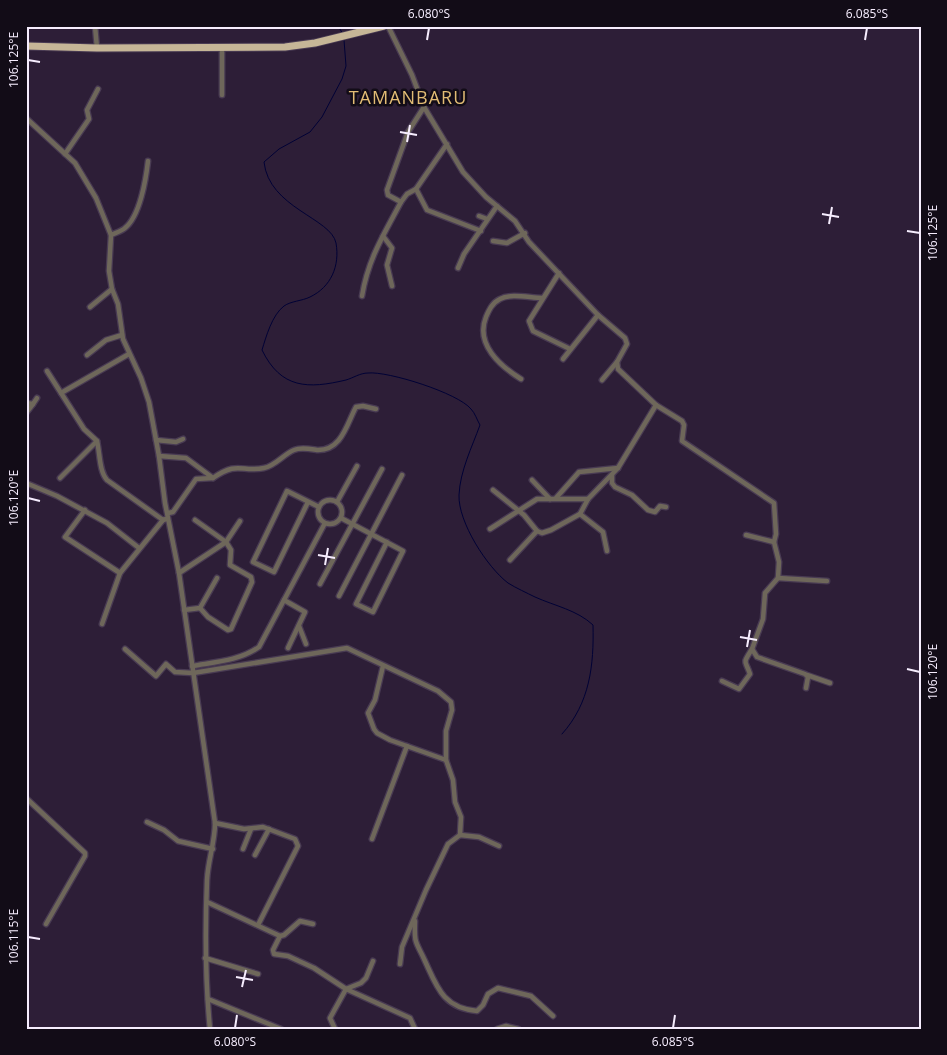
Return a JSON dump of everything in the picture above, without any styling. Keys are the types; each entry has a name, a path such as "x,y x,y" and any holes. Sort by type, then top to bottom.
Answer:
{"highway":[{"path":"26,46 97,48 285,47 335,39 386,26"}],"street":[{"path":"95,26 97,48"},
{"path":"386,26 412,75 424,107 447,144 452,157 463,172 515,221 525,233 529,242 598,315 627,341 617,362 602,380"},
{"path":"222,47 222,94"},
{"path":"65,154 89,120 87,110 98,89"},
{"path":"401,202 388,195 387,190 408,132 424,107"},
{"path":"26,118 75,163 96,198 111,235 109,271 112,288 118,304 122,336 144,387 160,456 167,517 179,573 215,823 213,850 207,878 205,958 210,1029"},
{"path":"362,296 366,272 401,202 407,194 416,189 447,144"},
{"path":"111,235 125,228 134,216 145,181 148,161"},
{"path":"416,189 427,210 481,231"},
{"path":"458,268 464,254 497,206"},
{"path":"480,216 487,219"},
{"path":"493,241 507,243 525,233"},
{"path":"383,236 392,248 387,265 392,286"},
{"path":"559,273 529,321 531,328 550,340 570,349"},
{"path":"90,308 112,288"},
{"path":"522,379 514,374 486,346 482,336 484,322 490,307 498,299 509,296 542,298"},
{"path":"563,359 598,315"},
{"path":"87,355 106,340 122,336"},
{"path":"61,393 129,354"},
{"path":"617,362 618,369 656,405 683,423 682,441 734,478 773,501 775,506 776,526 774,542 779,562 778,578 765,593 763,619 752,649 745,661 745,667 750,674 739,689 722,681"},
{"path":"48,371 84,429 96,441 101,458 102,474 167,517"},
{"path":"26,413 37,398"},
{"path":"26,403 33,404"},
{"path":"493,490 518,510 537,531 542,533 551,530 580,514 588,499 618,468 656,405"},
{"path":"102,624 120,573 139,548 173,512 196,479 213,478 222,471 235,466 268,467 298,448 320,450 341,438 350,424 356,407 363,406 376,409"},
{"path":"156,440 176,442 183,439"},
{"path":"60,478 96,441"},
{"path":"160,456 186,458 213,478"},
{"path":"337,502 357,466"},
{"path":"553,498 579,472 618,468"},
{"path":"320,584 382,469"},
{"path":"339,596 370,533 402,475"},
{"path":"612,475 612,483 615,487 632,495 648,510 655,512 660,506 666,507"},
{"path":"532,480 553,498"},
{"path":"26,482 85,510 107,523 139,548"},
{"path":"308,502 274,572 253,562 287,491 319,507"},
{"path":"490,529 537,500 553,498 588,499"},
{"path":"327,500 337,502 342,508 341,518 334,523 325,523 319,515 319,507 327,500"},
{"path":"85,510 65,537 120,573"},
{"path":"580,514 604,532 607,551"},
{"path":"341,518 352,523 387,542 403,551 373,612 356,604 387,542"},
{"path":"195,520 226,542 231,550 230,565 251,577 250,590 231,629 228,630 208,617 200,608"},
{"path":"179,573 226,542 240,521"},
{"path":"192,666 234,659 249,654 259,647 325,523"},
{"path":"510,560 537,531"},
{"path":"746,535 774,542"},
{"path":"200,608 217,578"},
{"path":"778,578 827,581"},
{"path":"284,600 305,612 288,648"},
{"path":"184,610 200,608"},
{"path":"299,626 306,644"},
{"path":"125,649 153,675 158,675 166,664 174,672 193,673 347,648 432,688 451,702 452,710 446,731 446,760 453,780 455,802 461,816 460,835"},
{"path":"752,649 756,657 830,683"},
{"path":"383,666 375,700 368,713 377,733 446,760"},
{"path":"806,688 807,675"},
{"path":"372,838 407,746"},
{"path":"26,798 85,852 84,859 46,924"},
{"path":"147,822 164,830 178,841 213,850"},
{"path":"215,823 251,828 258,826 269,829 295,839 298,846 258,925"},
{"path":"243,849 251,828"},
{"path":"255,855 269,829"},
{"path":"400,964 402,947 448,844 460,835 479,837 499,846"},
{"path":"207,902 280,936"},
{"path":"415,918 414,942 425,960 436,987 446,999 463,1008 477,1011 483,1006 488,994 498,988 531,996 553,1016"},
{"path":"313,924 300,921 284,935 280,936 273,950 274,954 288,956 314,968 346,989 410,1018 415,1029"},
{"path":"205,958 258,974"},
{"path":"335,1029 330,1018 346,989 366,978 373,961"},
{"path":"208,999 281,1029"},
{"path":"497,1029 506,1026 518,1029"}],"waterway":[{"path":"338,26 343,34"},
{"path":"344,40 346,66 342,79 322,117 310,132 279,149 264,162 268,178 277,191 332,234 337,252 335,268 329,282 317,293 287,304 280,310 270,326 262,350 278,372 287,379 297,383 320,385 346,380 365,373 378,373 406,379 438,390 464,403 472,411 480,425 464,468 459,495 463,518 475,543 491,566 508,583 535,597 573,612 593,625 593,655 588,683 579,710 562,734"}],"district":[{"name":"TAMANBARU","path":"408,98"}]}
